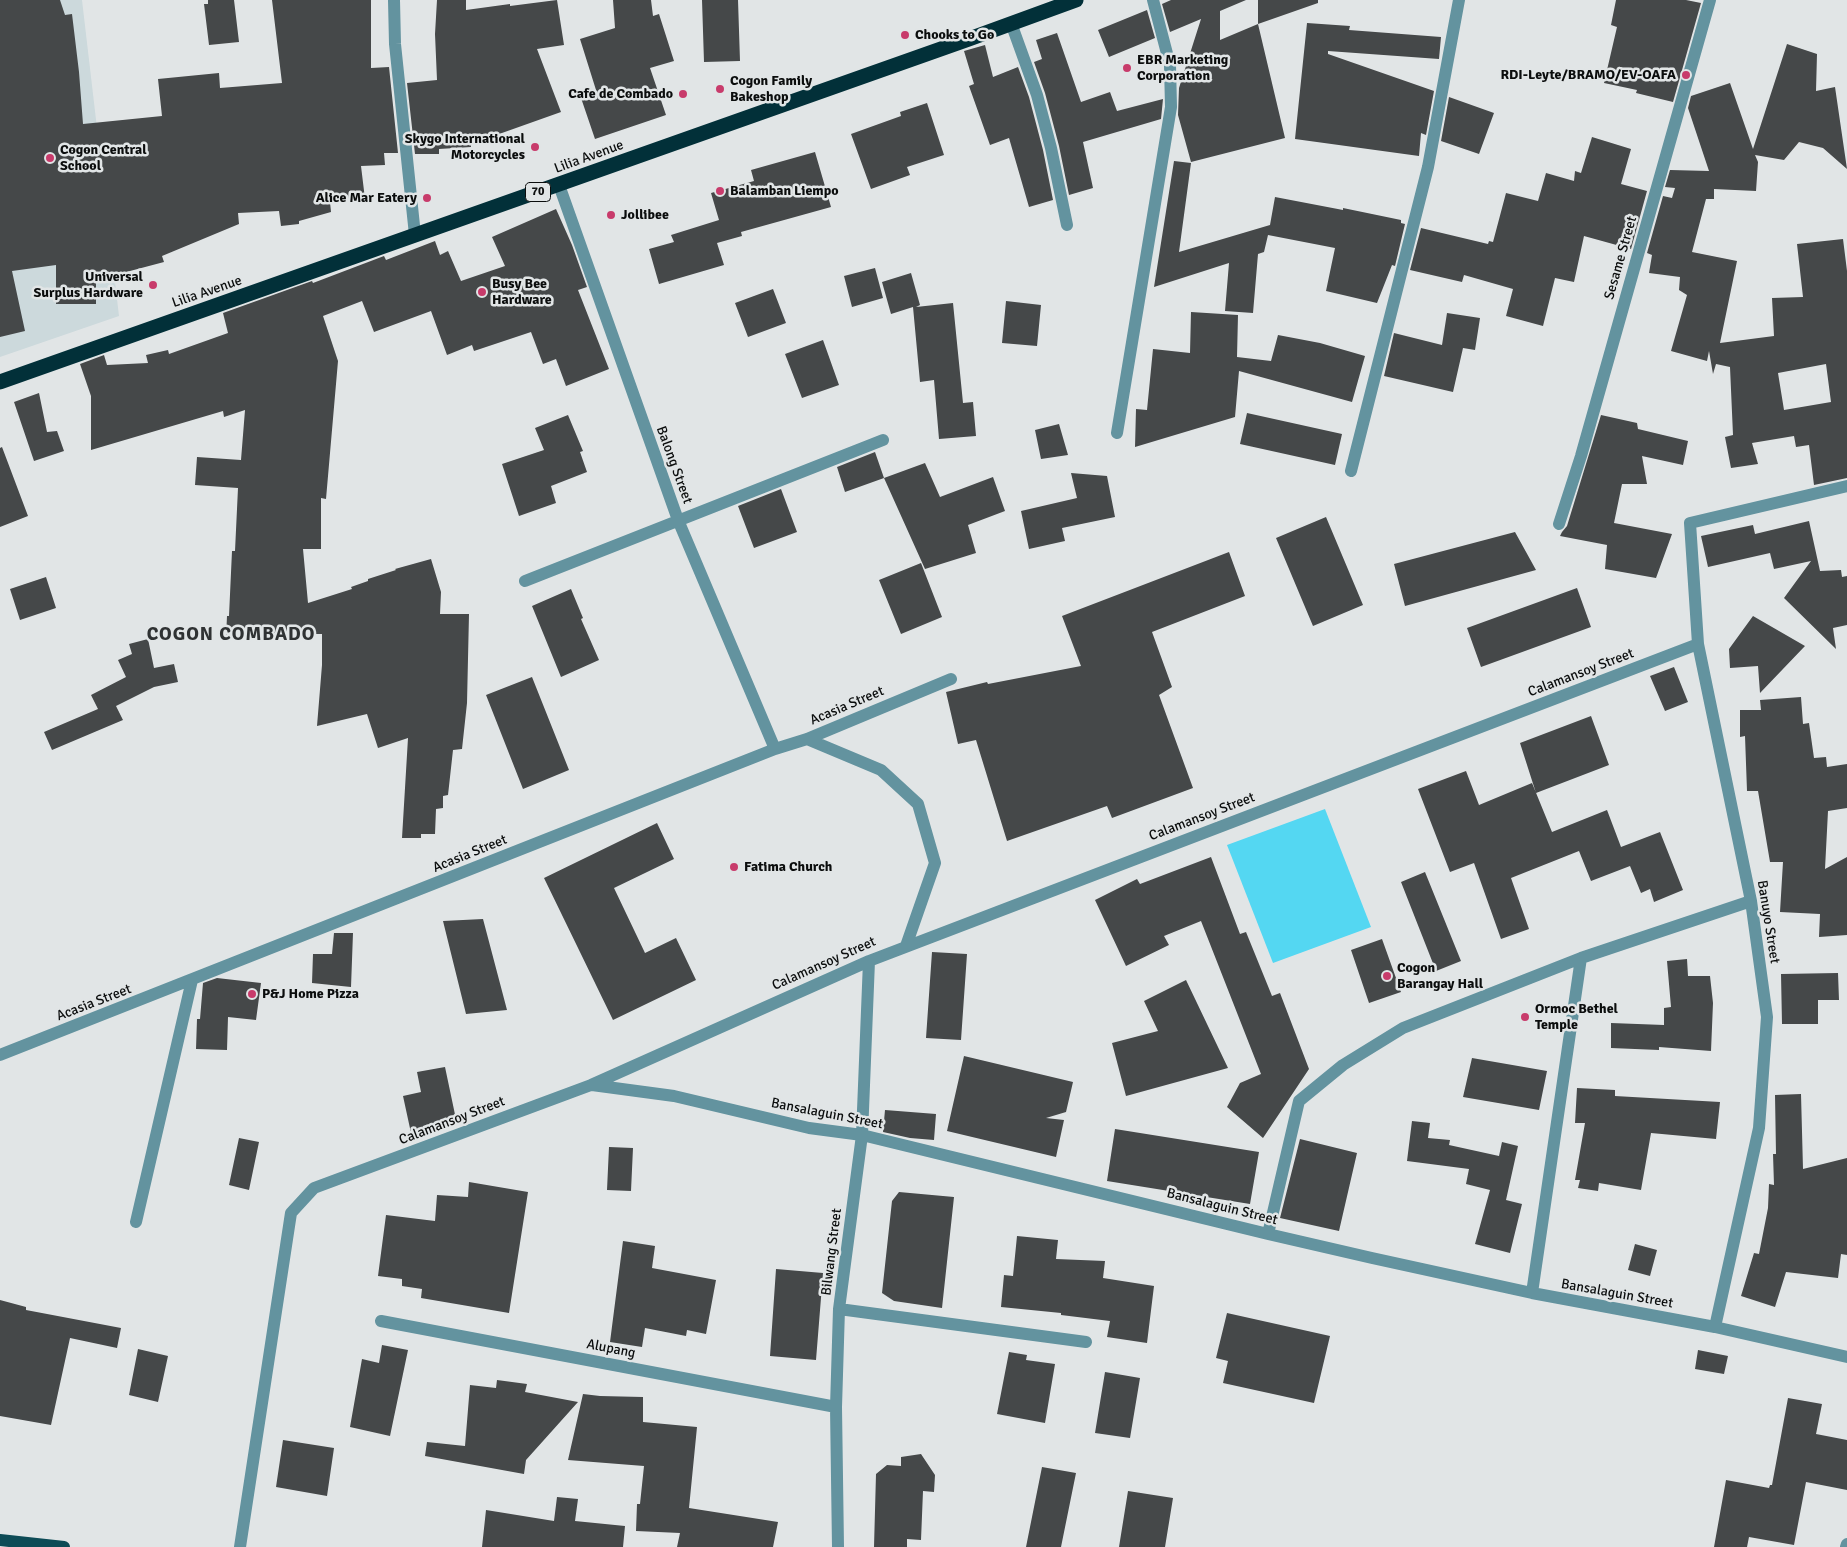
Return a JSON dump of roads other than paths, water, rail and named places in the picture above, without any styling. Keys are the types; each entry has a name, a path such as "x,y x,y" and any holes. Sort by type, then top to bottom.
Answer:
{"highway":[{"name":"Lilia Avenue","path":"0,382 1076,0"}],"main road":[{"path":"0,1540 64,1547"}],"street":[{"path":"394,0 396,44 415,235"},
{"path":"1117,433 1171,107 1170,65 1153,0"},
{"path":"1351,471 1428,168 1458,0"},
{"name":"Sesame Street","path":"1559,524 1584,447 1710,0"},
{"path":"1011,23 1037,95 1051,148 1067,225"},
{"name":"Balong Street","path":"559,185 678,520 776,749"},
{"path":"525,581 883,440"},
{"name":"Banuyo Street","path":"1715,1327 1758,1128 1767,1017 1751,901 1698,644 1690,523 1847,486"},
{"name":"Calamansoy Street","path":"240,1547 291,1213 314,1188 591,1085 869,960 1698,644"},
{"name":"Acasia Street","path":"0,1055 807,738 951,679"},
{"path":"807,738 881,770 918,804 935,863 906,946"},
{"path":"1268,1234 1299,1101 1343,1065 1403,1028 1581,958 1751,901"},
{"path":"1532,1293 1581,958"},
{"name":"Bilwang Street","path":"838,1547 836,1407 839,1310 862,1134 869,960"},
{"path":"136,1222 192,980"},
{"name":"Bansalaguin Street","path":"591,1085 674,1096 809,1128 862,1134 1268,1234 1532,1293 1715,1327 1847,1357"},
{"path":"839,1310 1086,1342"},
{"name":"Alupang","path":"381,1320 836,1407"}],"place":[{"name":"Chooks to Go","path":"905,35"},
{"name":"EBR Marketing Corporation","path":"1127,68"},
{"name":"RDI-Leyte/BRAMO/EV-OAFA","path":"1686,75"},
{"name":"Cogon Family Bakeshop","path":"720,89"},
{"name":"Cafe de Combado","path":"683,94"},
{"name":"Skygo International Motorcycles","path":"535,147"},
{"name":"Cogon Central School","path":"50,158"},
{"name":"Balamban Liempo","path":"720,191"},
{"name":"Alice Mar Eatery","path":"427,198"},
{"name":"Jollibee","path":"611,215"},
{"name":"Universal Surplus Hardware","path":"153,285"},
{"name":"Busy Bee Hardware","path":"482,292"},
{"name":"Fatima Church","path":"734,867"},
{"name":"Cogon Barangay Hall","path":"1387,976"},
{"name":"P&J Home Pizza","path":"252,994"},
{"name":"Ormoc Bethel Temple","path":"1525,1017"}],"district":[{"name":"COGON COMBADO","path":"231,635"}]}
